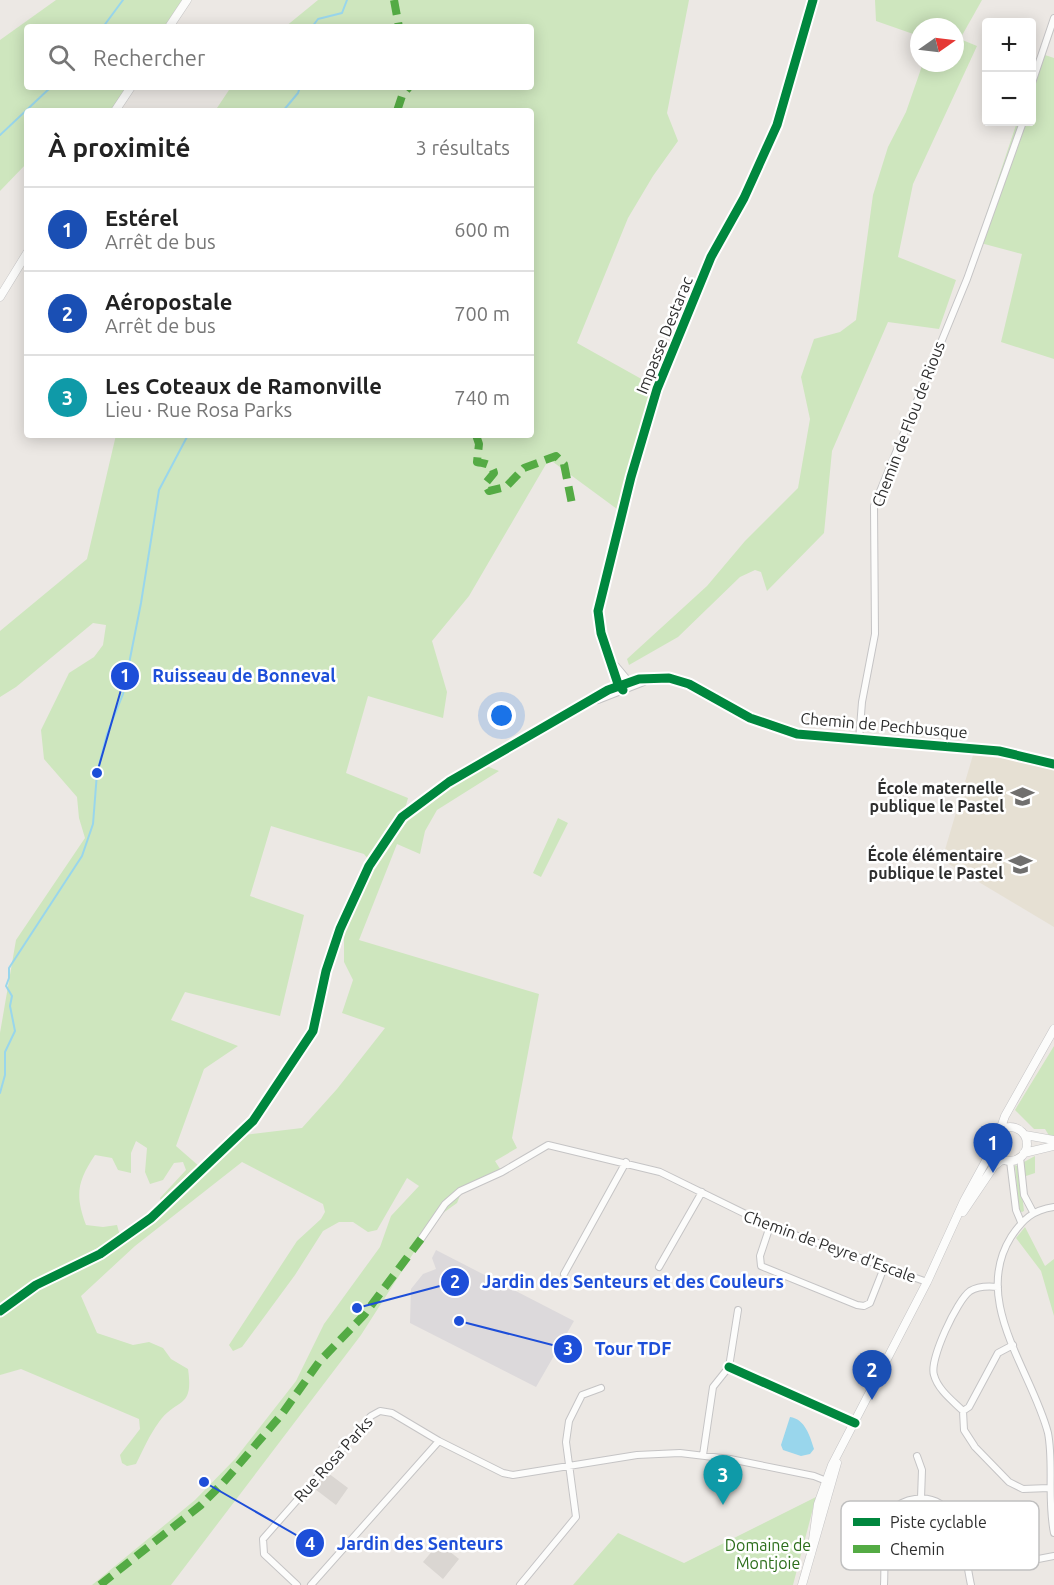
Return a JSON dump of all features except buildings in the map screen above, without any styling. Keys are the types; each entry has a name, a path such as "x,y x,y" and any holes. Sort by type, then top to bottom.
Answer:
{"street":[{"path":"171,24 187,0"},
{"name":"Impasse Destarac","path":"621,688 601,633 598,611 643,435 657,389 711,257 744,198 777,125 813,0"},
{"path":"1036,72 1054,18"},
{"path":"117,108 128,90"},
{"name":"Chemin de Flou de Rious","path":"859,740 861,713 875,634 876,500 967,279 1022,126"},
{"path":"0,297 24,258"},
{"name":"Impasse Destarac","path":"612,660 627,682"},
{"name":"Chemin de Pechbusque","path":"0,1311 36,1285 100,1254 126,1237 180,1193 253,1121 313,1031 326,971 340,928 369,866 402,817 449,782 588,703 621,688 650,679"},
{"name":"Chemin de Pechbusque","path":"627,682 650,679 679,680 750,718 787,731 859,740 999,751 1054,764"},
{"path":"621,688 627,682"},
{"path":"802,1585 811,1554 816,1515 839,1456 993,1148 994,1139 1054,1029"},
{"path":"1010,1108 1016,1128 1025,1135 1054,1140"},
{"path":"1000,1130 1016,1128"},
{"path":"1025,1135 1027,1142 1022,1155 1024,1194 1033,1212"},
{"name":"Chemin de Peyre d'Escale","path":"421,1239 452,1197 502,1172 541,1147 557,1146 660,1172 735,1211 770,1226 885,1265 927,1282"},
{"path":"955,1223 994,1166 1006,1160 1054,1146"},
{"path":"993,1148 1006,1160 1016,1210 1021,1222"},
{"path":"564,1274 626,1162"},
{"path":"659,1267 702,1192"},
{"path":"1054,1207 1033,1212 1021,1222 1009,1241 998,1287 1002,1317 1031,1383 1048,1432 1051,1447 1049,1488 1054,1533"},
{"path":"770,1226 760,1256 761,1266 857,1305 864,1306 870,1303 885,1265"},
{"path":"998,1287 976,1288 964,1297 935,1353 933,1374 939,1388 963,1411 964,1430 975,1447 1008,1482 1023,1489 1049,1488"},
{"path":"703,1455 713,1387 729,1367 738,1310"},
{"path":"963,1411 969,1407 998,1353 1013,1346"},
{"path":"729,1367 855,1423"},
{"path":"520,1585 575,1521 577,1505 566,1442 572,1412 582,1395 602,1388"},
{"name":"Rue Rosa Parks","path":"297,1585 266,1557 262,1549 264,1539 371,1416 380,1411 389,1411 439,1441 503,1473 513,1475 652,1454 703,1455 814,1476 830,1482"},
{"path":"311,1585 439,1441"},
{"path":"917,1456 922,1470 921,1498"},
{"path":"910,1501 921,1498 930,1501"},
{"path":"1039,1559 1054,1556"},
{"path":"884,1585 885,1570"},
{"path":"968,1570 971,1585"}],"shaded area":[{"path":"973,755 1025,761 1054,770 1054,927 942,860"},
{"path":"436,1250 574,1321 536,1387 410,1323 411,1289 423,1274 436,1269 432,1258"},
{"path":"328,1473 348,1488 336,1505 315,1489"},
{"path":"439,1543 459,1559 443,1579 423,1562"}],"green space":[{"path":"56,0 182,0 166,24 24,24 24,90 124,90 113,108 24,108 24,166 0,191 0,40"},
{"path":"318,0 689,0 667,113 678,141 653,176 628,218 577,343 654,386 617,509 549,459 469,596 432,641 447,692 443,718 368,696 346,773 408,798 405,809 389,825 368,859 364,854 271,826 250,896 304,915 280,1016 185,992 171,1020 238,1046 204,1069 176,1146 200,1167 162,1204 160,1198 186,1170 183,1162 174,1163 163,1180 150,1184 145,1172 147,1148 136,1141 131,1153 131,1173 118,1170 112,1158 95,1155 81,1181 79,1197 82,1214 86,1225 103,1227 117,1225 120,1236 21,1289 0,1306 0,1033 16,940 85,838 79,818 77,797 44,759 41,730 69,673 94,657 103,645 106,625 93,623 16,687 0,697 0,631 87,559 115,438 534,438 534,108 217,108 229,90 534,90 534,24 289,24"},
{"path":"875,0 982,0 964,32 964,18 910,18 910,33 876,21"},
{"path":"964,41 977,46 913,184 898,257 956,280 939,329 888,322 832,451 824,533 767,591 761,572 755,570 740,577 678,637 629,665 627,659 707,586 745,541 798,488 810,419 801,377 814,339 840,332 856,320 873,195 888,147 906,112 920,72 964,72"},
{"path":"1039,53 1054,58 1054,359 1001,342 1022,254 977,242 1016,126 1036,126 1036,63"},
{"path":"484,765 499,771 437,810 425,831 420,854 397,844 359,940 539,994 512,1138 517,1148 495,1161 502,1172 461,1193 457,1203 436,1218 361,1335 171,1585 92,1585 195,1500 235,1459 296,1381 324,1324 380,1247 391,1216 419,1186 407,1178 377,1230 368,1232 353,1222 339,1222 323,1231 295,1275 242,1347 233,1351 229,1345 297,1241 321,1219 325,1212 323,1204 242,1162 135,1246 81,1296 97,1333 133,1345 149,1342 163,1348 171,1359 188,1369 189,1391 186,1397 159,1422 136,1464 127,1466 122,1463 120,1455 140,1429 139,1419 21,1369 0,1375 0,1315 41,1286 118,1249 162,1215 244,1135 302,1128 337,1089 385,1028 342,1013 353,980 344,962 344,935 373,864 418,808"},
{"path":"558,818 568,823 541,877 533,873"},
{"path":"1054,1046 1054,1137 1050,1137 1045,1129 1034,1129 1015,1110"},
{"path":"1035,1156 1035,1173 1023,1177 1024,1162"},
{"path":"1015,1165 1019,1167 1024,1211 1022,1212 1019,1211"},
{"path":"1025,1227 1045,1266 1054,1259 1054,1316 1041,1271 1016,1238"},
{"name":"Domaine de Montjoie","path":"816,1497 793,1585 573,1585 618,1533 684,1563"}],"water":[{"path":"790,1417 800,1421 806,1429 814,1449 810,1454 801,1456 783,1450 781,1445"}],"waterway":[{"path":"105,24 123,0"},
{"path":"314,24 318,19 342,13 347,0"},
{"path":"29,108 48,90"},
{"path":"286,108 299,90"},
{"path":"0,135 24,112"},
{"path":"0,1093 5,1075 5,1052 15,1031 10,1006 12,996 6,986 9,968 82,856 93,824 97,773 107,734 123,694 141,603 159,490 186,438"}],"marked path":[{"path":"394,0 398,24"},
{"path":"398,108 407,90"},
{"path":"477,438 479,444 477,462 490,466 494,473 485,484 489,491 506,487 524,468 556,456 564,464 572,504"},
{"path":"100,1585 201,1505 223,1483 282,1414 319,1362 364,1315 421,1239"}],"cycle path":[{"path":"623,690 618,684 601,633 598,611 631,477 657,389 711,257 744,198 777,125 813,0"},
{"path":"0,1311 36,1285 100,1254 151,1218 253,1121 313,1031 326,971 340,929 369,866 402,817 449,782 608,690 639,679 669,678 689,684 750,718 797,734 999,751 1054,764"},
{"path":"729,1367 855,1423"}],"place":[{"name":"Ruisseau de Bonneval","path":"97,773"},
{"name":"École maternelle publique le Pastel","path":"1022,797"},
{"name":"École élémentaire publique le Pastel","path":"1021,864"},
{"name":"Estérel","path":"993,1173"},
{"name":"Jardin des Senteurs et des Couleurs","path":"357,1308"},
{"name":"Tour TDF","path":"459,1321"},
{"name":"Aéropostale","path":"872,1400"},
{"name":"Jardin des Senteurs","path":"204,1482"},
{"name":"Les Coteaux de Ramonville","path":"723,1505"}]}
